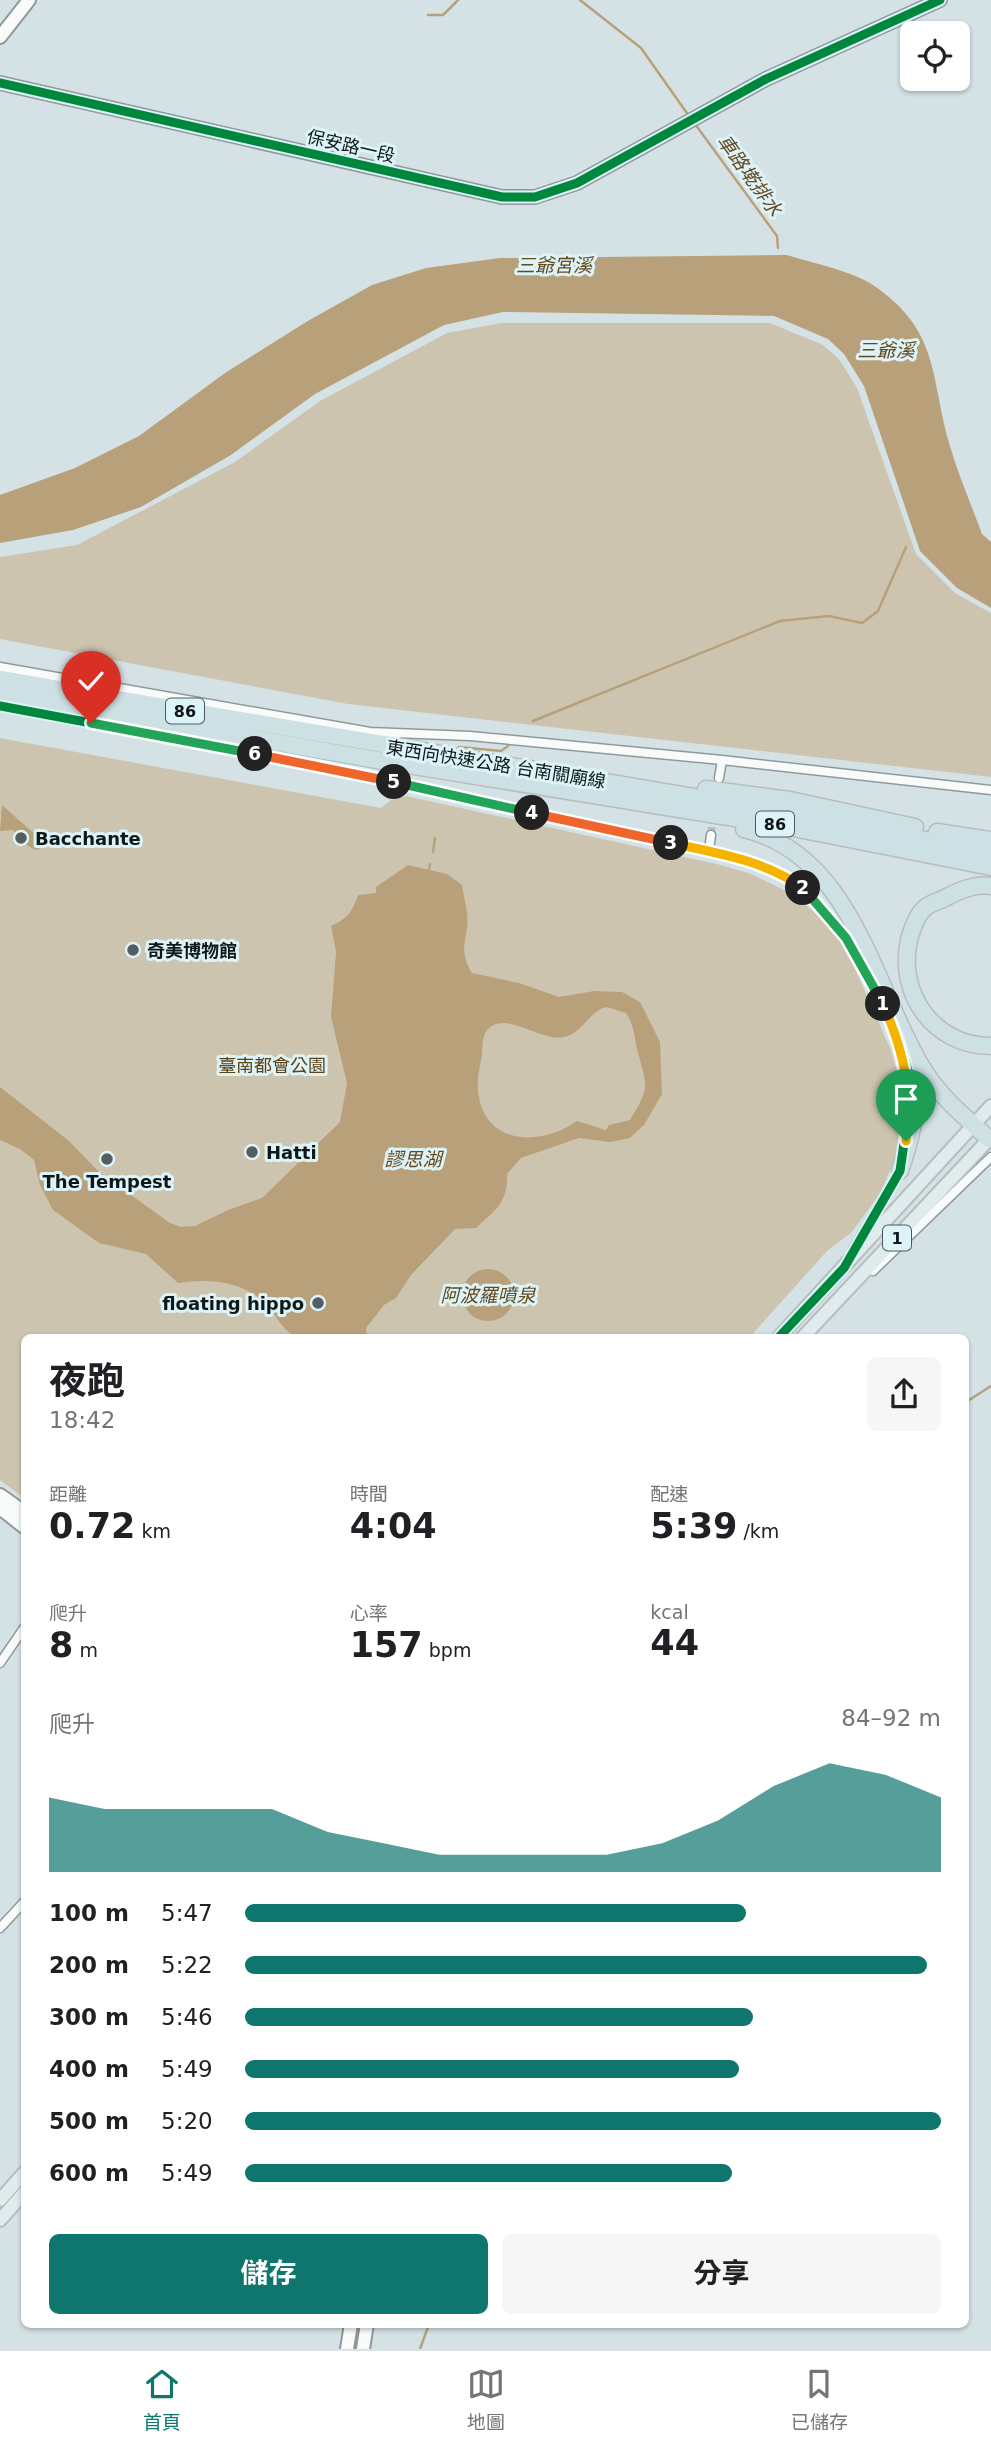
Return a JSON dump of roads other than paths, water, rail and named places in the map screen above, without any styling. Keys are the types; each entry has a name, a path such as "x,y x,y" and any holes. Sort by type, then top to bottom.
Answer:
{"highway":[{"name":"東西向快速公路 台南關廟線","path":"2,687 366,752 649,789 991,853"},
{"name":"東西向快速公路 台南關廟線","path":"436,762 557,790 783,826 991,867"},
{"path":"649,789 670,783 789,800 991,840"},
{"path":"557,790 766,834 789,850 828,885 845,908 865,945 898,1021 934,1084 990,1138"},
{"path":"906,825 936,824 991,832"},
{"path":"991,886 963,888 926,907 910,937 906,973 916,1005 928,1019 955,1038 991,1046"},
{"path":"898,1021 914,1077 916,1097 914,1129 900,1171"}],"main road":[{"name":"1","path":"782,1334 991,1106"},
{"name":"1","path":"806,1334 990,1138"},
{"path":"0,2200 21,2176"},
{"path":"0,2220 21,2196"}],"street":[{"path":"0,37 29,0"},
{"name":"保安路一段","path":"0,83 510,198 543,196 578,183 766,79 940,0"},
{"path":"2,687 366,752 431,791 745,859 790,879 811,894 861,962 898,1037 908,1071 909,1109 900,1171 844,1268"},
{"path":"366,752 441,735 722,760 991,790"},
{"path":"719,778 722,760"},
{"path":"709,851 711,835"},
{"path":"813,1334 909,1234 991,1157"},
{"path":"0,1495 21,1511"},
{"path":"0,1508 21,1525"},
{"path":"0,1663 21,1632"},
{"path":"0,1928 21,1905"},
{"path":"347,2349 350,2328"},
{"path":"363,2349 366,2328"}],"water":[{"name":"三爺溪","path":"787,255 843,271 873,285 910,319 921,337 929,355 956,466 982,534 991,542 991,608 957,588 920,551 864,386 844,354 828,339 774,316 503,312 444,325 315,394 231,455 141,507 73,530 0,543 0,495 75,468 139,436 225,373 306,322 372,285 426,268 500,258"},
{"path":"2,805 48,846 35,850 25,844 13,830 0,831"},
{"name":"謬思湖","path":"408,865 447,874 462,885 467,909 464,949 472,973 519,983 559,997 594,991 622,992 640,1002 660,1042 662,1094 644,1125 630,1138 610,1142 579,1138 521,1158 507,1174 503,1199 495,1210 476,1228 455,1229 411,1275 396,1298 384,1305 366,1328 367,1334 292,1334 262,1300 240,1287 203,1281 178,1283 146,1254 99,1243 53,1210 40,1185 34,1160 20,1149 0,1140 0,1087 69,1141 99,1172 170,1223 181,1227 195,1226 262,1198 340,1122 347,1083 331,1017 336,952 331,926 349,914 358,895 376,893 376,887","holes":["607,1007 626,1013 631,1022 645,1085 642,1099 630,1120 609,1125 606,1130 577,1121 549,1134 519,1137 505,1133 493,1125 484,1113 479,1097 478,1076 483,1039 492,1026 508,1023 546,1036 564,1037 571,1035 596,1012"]},
{"name":"阿波羅噴泉","path":"488,1269 507,1276 514,1295 507,1314 488,1321 469,1314 462,1295 469,1276"}],"waterway":[{"name":"車路墘排水","path":"428,15 443,15 458,0"},
{"name":"車路墘排水","path":"580,0 641,48 689,116"},
{"name":"車路墘排水","path":"695,124 777,236 778,248"},
{"path":"533,721 780,621 829,616 862,623 878,611 906,547"},
{"path":"459,747 501,751 508,746"},
{"path":"433,852 435,838"},
{"path":"428,873 430,864"},
{"path":"969,1400 991,1386"},
{"path":"420,2349 428,2328"}],"tunnel":[{"path":"711,835 714,812"}],"place":[{"name":"Bacchante","path":"21,838"},
{"name":"奇美博物館","path":"133,950"},
{"name":"Hatti","path":"252,1152"},
{"name":"The Tempest","path":"107,1159"},
{"name":"floating hippo","path":"318,1303"}],"water label":[{"name":"三爺宮溪","path":"554,265"}],"park label":[{"name":"臺南都會公園","path":"272,1065"}]}
